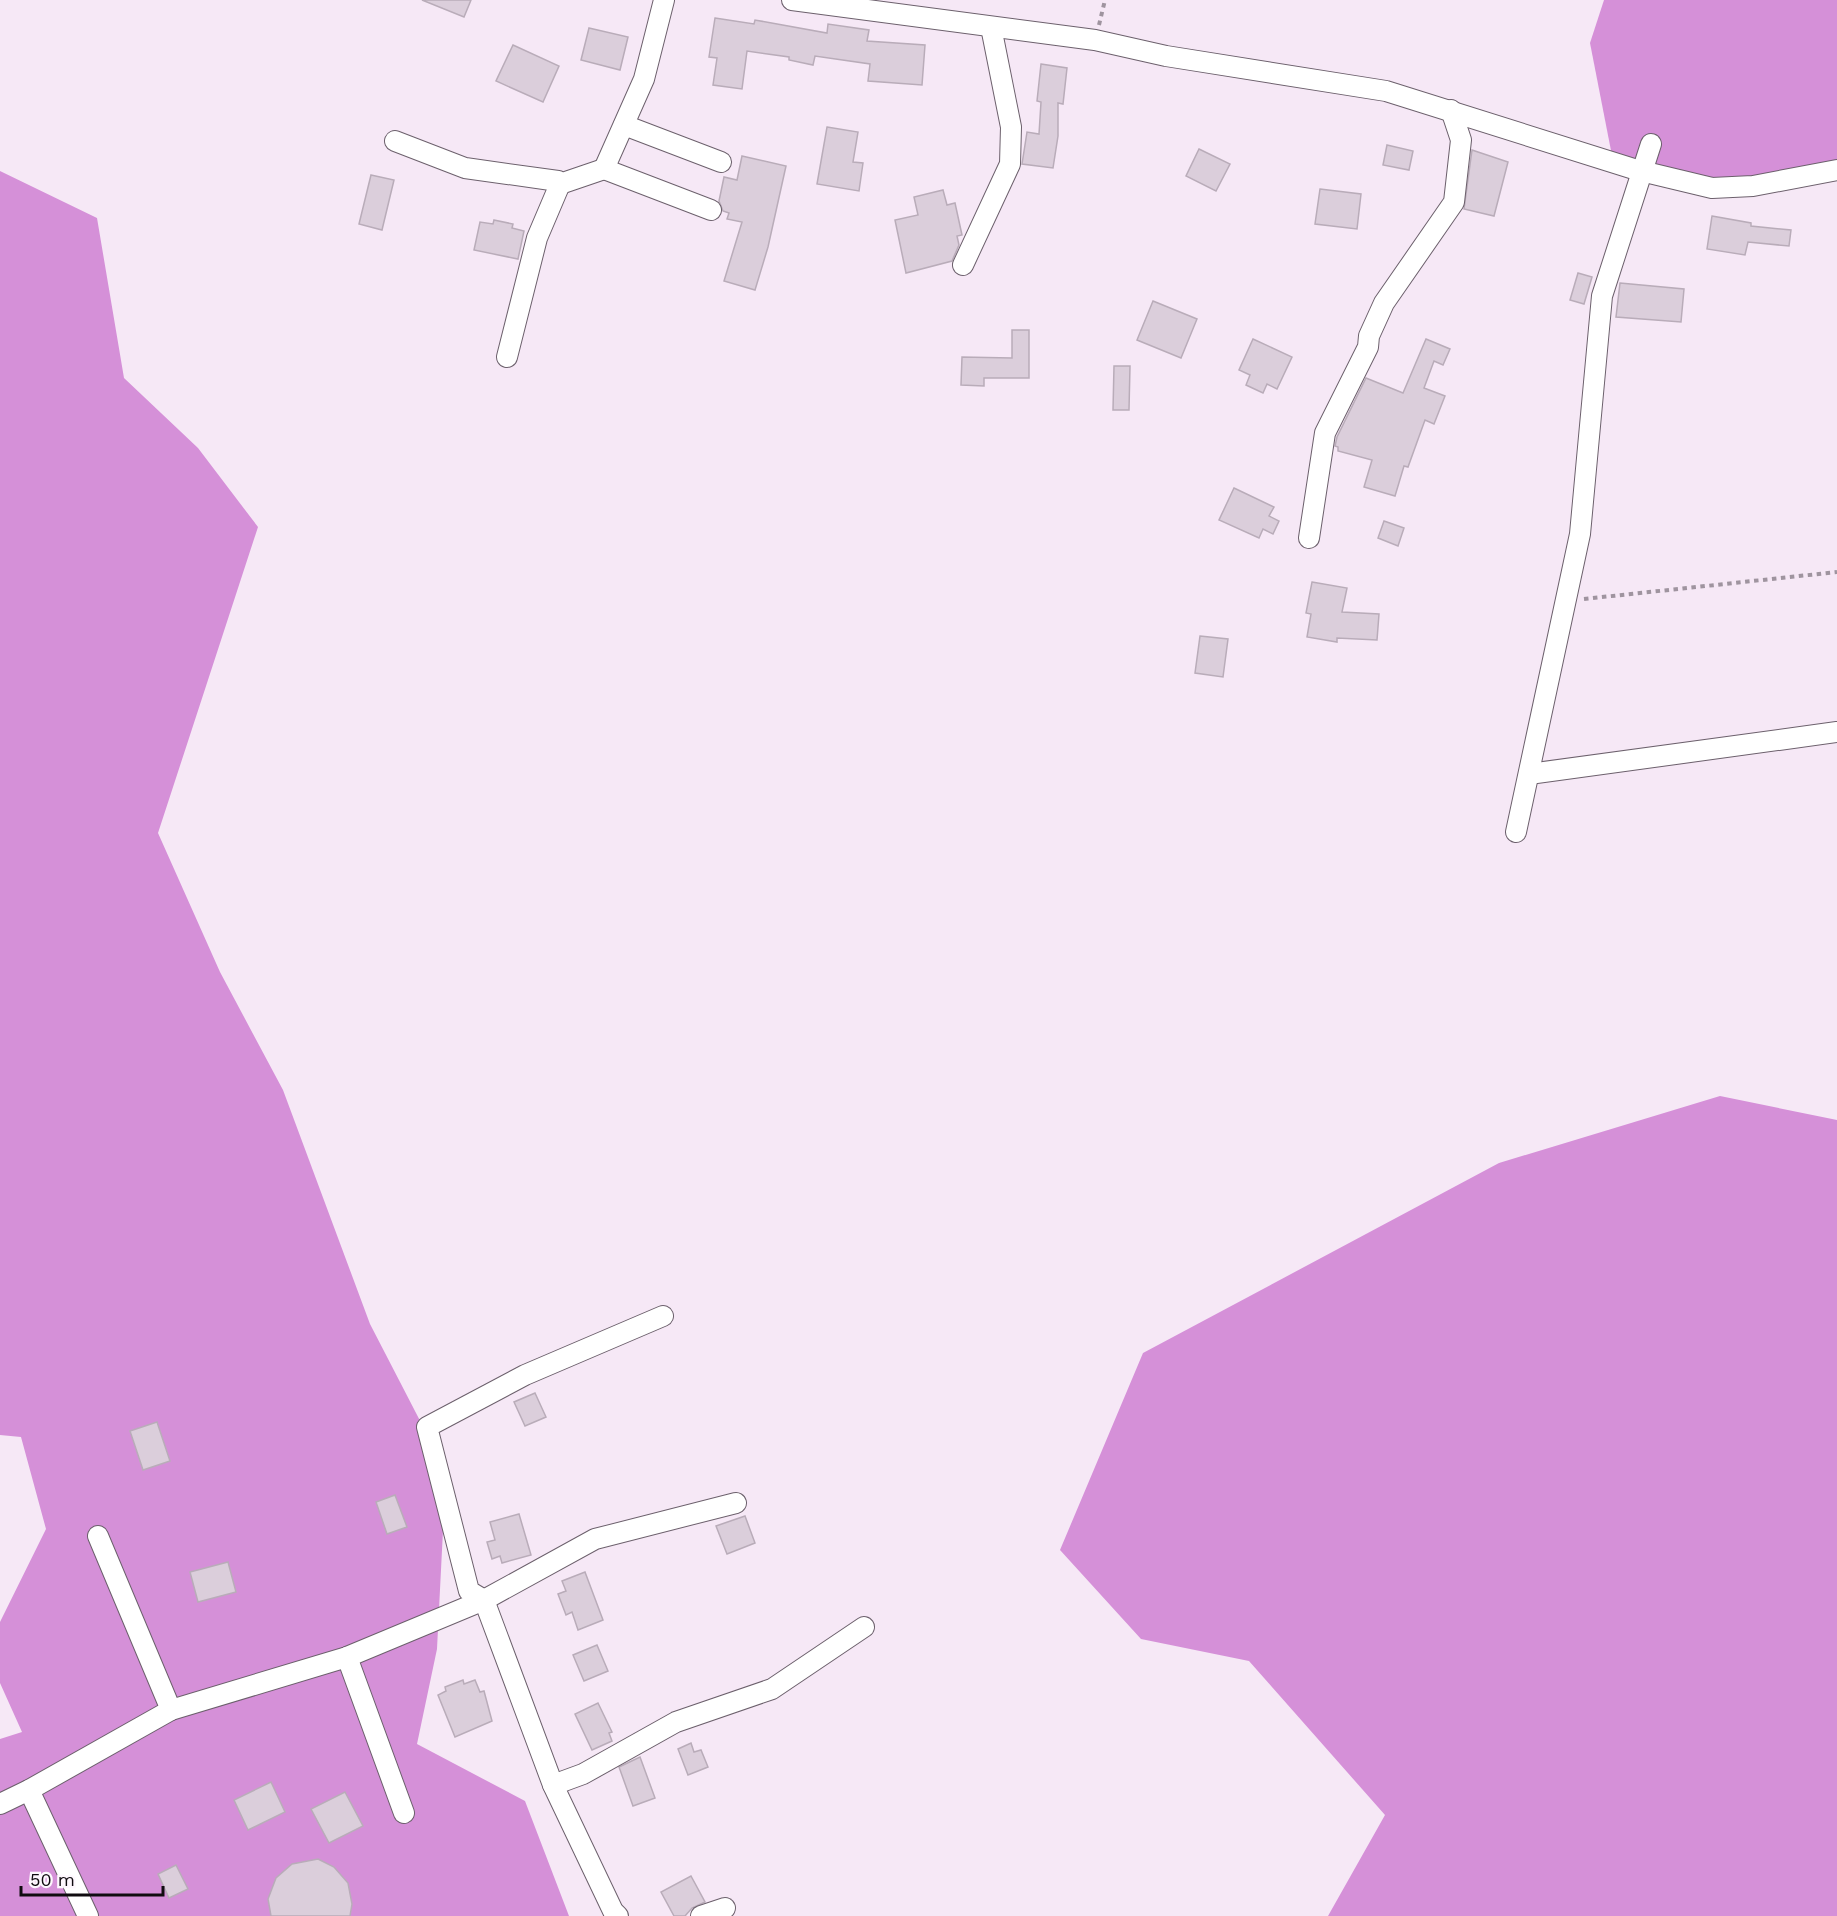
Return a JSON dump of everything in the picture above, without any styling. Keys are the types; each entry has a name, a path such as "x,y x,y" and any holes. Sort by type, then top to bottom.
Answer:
{"street":[{"path":"604,169 644,79 664,0"},
{"path":"792,0 1095,40 1166,56 1386,91 1640,171 1712,188 1735,188 1837,170"},
{"path":"963,265 1010,164 1011,127 991,27"},
{"path":"1309,538 1325,433 1368,347 1369,336 1384,303 1455,202 1461,140 1451,110"},
{"path":"624,124 721,162"},
{"path":"395,141 465,168 558,181 560,184"},
{"path":"1516,832 1580,534 1602,296 1640,171 1651,144"},
{"path":"507,357 537,238 560,184 604,169 711,210"},
{"path":"1529,774 1837,732"},
{"path":"618,1916 613,1911 553,1785 484,1600 469,1591 427,1427 525,1375 663,1316"},
{"path":"0,1804 171,1710 347,1657 484,1600 595,1539 736,1503"},
{"path":"98,1536 171,1710"},
{"path":"553,1785 583,1774 676,1722 772,1689 864,1627"},
{"path":"347,1657 404,1813"},
{"path":"29,1790 87,1916"},
{"path":"701,1916 725,1908"}],"path":[{"path":"1565,601 1837,572"}],"shaded area":[{"path":"1604,0 1837,0 1837,171 1776,188 1614,166 1590,43"},
{"path":"0,171 97,218 124,378 198,448 258,527 158,833 220,972 283,1090 370,1324 446,1471 437,1649 417,1744 525,1801 569,1916 0,1916 0,1739 22,1732 0,1683 0,1622 46,1529 21,1437 0,1435"},
{"path":"1720,1096 1837,1120 1837,1916 1328,1916 1385,1815 1249,1661 1141,1639 1060,1550 1143,1353 1499,1163"}],"building":[{"path":"422,0 471,0 464,17"},
{"path":"715,18 754,24 755,20 827,33 828,24 869,30 867,41 925,45 922,85 868,81 870,64 815,56 813,65 789,60 789,57 747,51 742,89 713,85 717,58 709,57"},
{"path":"589,28 628,37 620,70 581,60"},
{"path":"513,45 559,66 543,102 496,81"},
{"path":"1041,64 1067,68 1063,104 1058,103 1058,136 1053,168 1022,164 1027,132 1039,134 1041,102 1037,101"},
{"path":"827,127 858,132 853,162 863,163 859,191 817,184"},
{"path":"1387,145 1413,151 1409,170 1383,165"},
{"path":"1199,149 1230,164 1216,191 1186,176"},
{"path":"1472,150 1508,162 1494,216 1464,209"},
{"path":"742,156 786,166 768,247 755,290 724,281 742,222 727,219 729,213 723,211 719,201 724,177 737,180"},
{"path":"371,175 394,180 382,230 359,224"},
{"path":"1320,189 1361,194 1357,229 1315,224"},
{"path":"943,190 947,205 955,203 962,235 957,236 959,245 952,261 906,273 895,220 918,215 914,197"},
{"path":"1712,216 1751,223 1751,226 1791,230 1789,246 1748,242 1745,255 1707,249"},
{"path":"494,220 513,224 512,228 524,231 518,259 474,250 480,222 493,224"},
{"path":"1578,273 1592,277 1584,304 1570,300"},
{"path":"1620,283 1684,289 1681,322 1616,317"},
{"path":"1153,301 1197,319 1181,358 1137,340"},
{"path":"1012,330 1029,330 1029,378 984,378 984,386 961,385 962,357 1012,358"},
{"path":"1253,339 1292,357 1277,389 1267,384 1263,393 1246,385 1250,375 1239,370"},
{"path":"1426,339 1450,349 1443,365 1434,361 1424,388 1445,396 1434,424 1425,420 1408,467 1404,466 1395,496 1364,487 1372,460 1338,451 1338,447 1335,446 1337,437 1366,378 1403,393"},
{"path":"1114,366 1130,366 1129,410 1113,410"},
{"path":"1234,488 1274,507 1269,516 1279,521 1273,534 1263,529 1259,538 1219,520"},
{"path":"1384,521 1404,528 1398,546 1378,538"},
{"path":"1312,582 1347,588 1342,612 1379,614 1377,640 1337,638 1337,642 1307,637 1311,614 1306,613"},
{"path":"1200,636 1228,639 1223,677 1195,673"},
{"path":"535,1393 546,1417 525,1426 514,1402"},
{"path":"157,1422 170,1461 143,1470 130,1431"},
{"path":"395,1495 407,1527 387,1534 376,1502"},
{"path":"519,1514 531,1555 502,1563 500,1556 492,1559 487,1542 495,1540 490,1522"},
{"path":"745,1516 755,1543 727,1554 716,1526"},
{"path":"228,1562 236,1592 198,1602 190,1572"},
{"path":"585,1572 603,1620 578,1630 572,1612 566,1615 558,1594 566,1591 562,1581"},
{"path":"597,1645 608,1671 584,1681 573,1655"},
{"path":"463,1680 464,1684 475,1680 480,1692 484,1691 492,1721 455,1737 438,1695 446,1691 445,1687"},
{"path":"598,1703 612,1732 609,1733 612,1741 592,1750 575,1714"},
{"path":"691,1743 694,1752 701,1750 708,1767 688,1775 678,1749"},
{"path":"640,1757 655,1798 633,1806 619,1767"},
{"path":"271,1782 285,1812 248,1830 234,1800"},
{"path":"345,1792 363,1826 329,1843 311,1809"},
{"path":"318,1859 334,1867 348,1883 352,1904 350,1916 271,1916 268,1899 276,1878 292,1864"},
{"path":"176,1865 188,1889 169,1898 158,1874"},
{"path":"691,1876 705,1902 692,1908 685,1916 674,1916 661,1892"}]}
